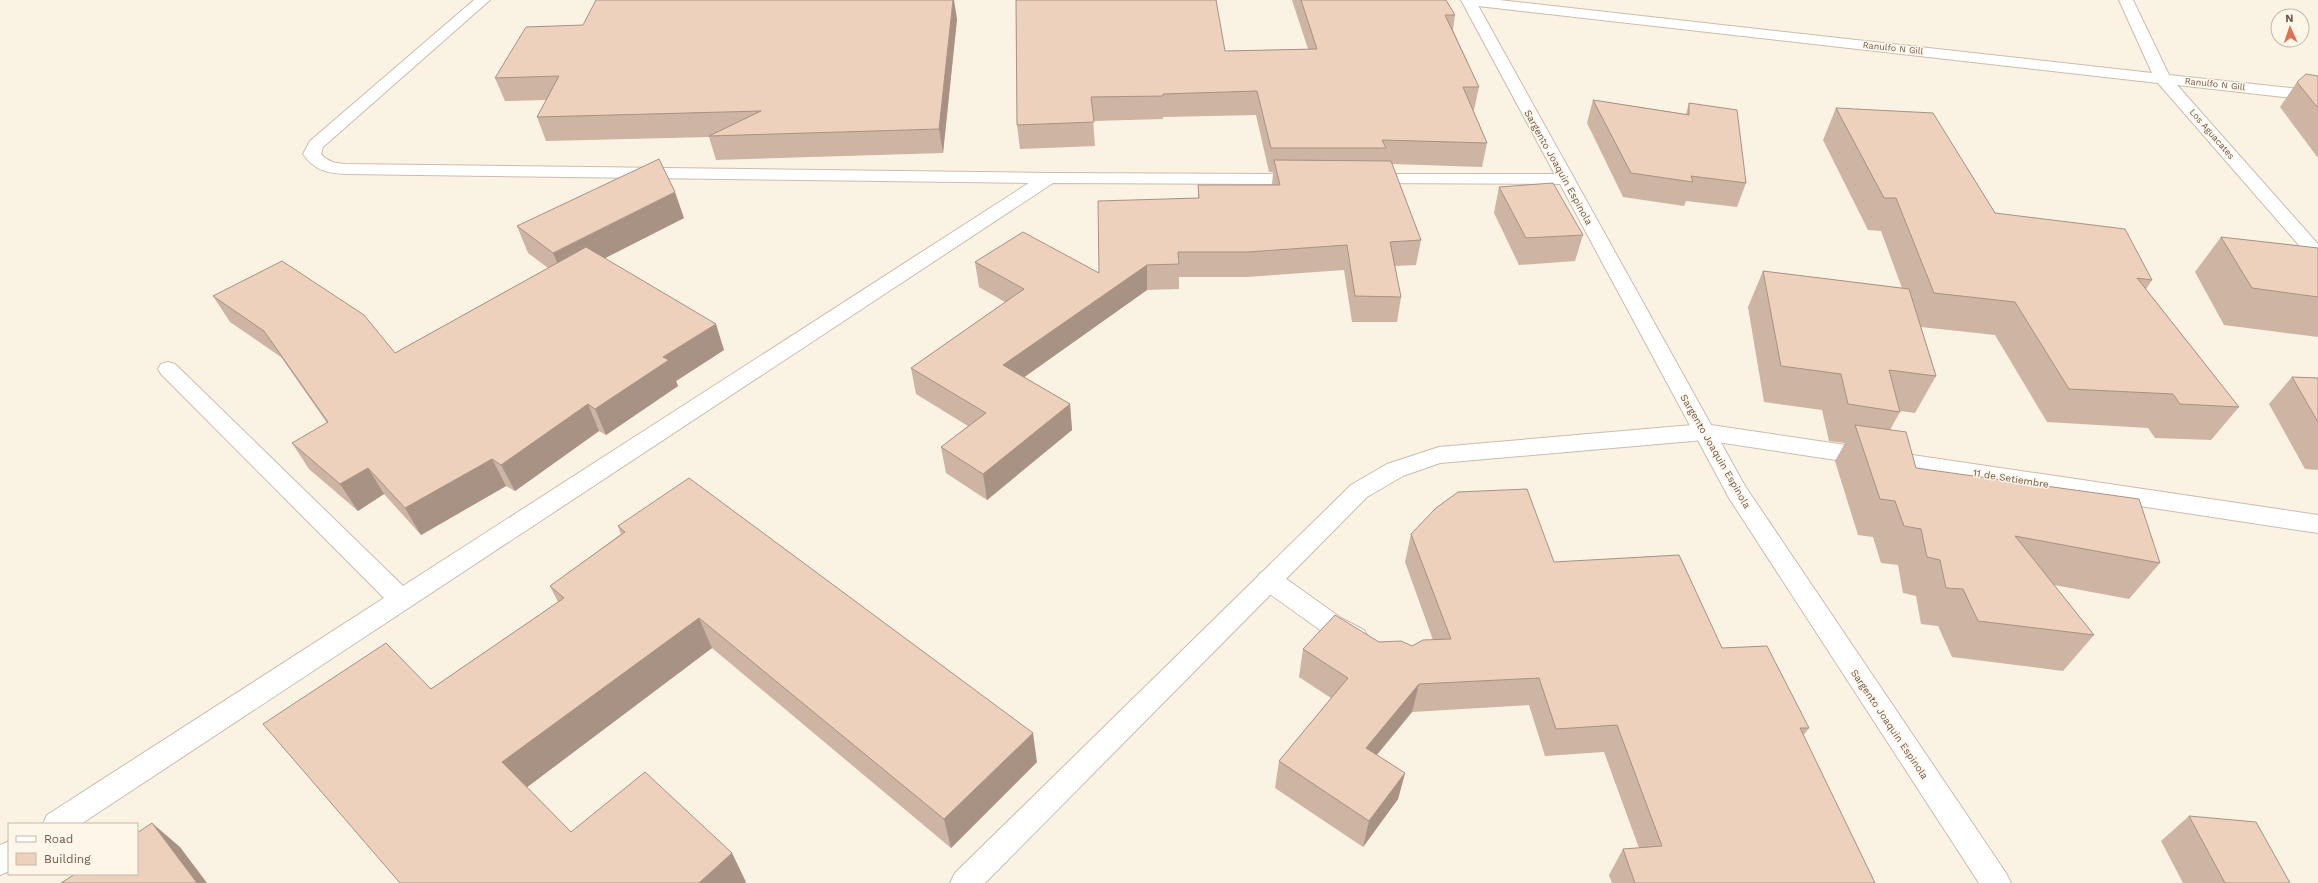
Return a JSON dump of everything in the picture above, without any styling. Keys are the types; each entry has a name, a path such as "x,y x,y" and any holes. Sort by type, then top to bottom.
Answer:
{"street":[{"path":"484,0 316,145 312,154 317,163 328,168 345,169 1049,178 1319,179"},
{"name":"Ranulfo N Gill","path":"1468,0 2318,96"},
{"name":"Sargento Joaquin Espinola","path":"1468,0 1737,492 1996,883"},
{"name":"Los Aguacates","path":"2126,0 2163,79 2318,255"},
{"path":"59,823 1049,178"},
{"path":"1351,179 1566,180"},
{"path":"168,369 401,600"},
{"name":"11 de Setiembre","path":"964,883 1359,491 1395,470 1439,455 1704,432 2318,524"},
{"path":"1269,580 1332,625 1374,648"}],"building":[{"path":"596,0 953,0 939,129 709,136 761,111 537,117 559,76 495,78 526,27 583,25"},
{"path":"1016,0 1216,0 1225,51 1317,49 1301,0 1446,0 1455,15 1445,15 1479,87 1463,87 1487,143 1382,140 1386,148 1271,148 1257,91 1163,94 1163,96 1091,97 1094,122 1017,125"},
{"path":"2306,74 2318,76 2318,108 2297,82"},
{"path":"1593,100 1689,115 1689,103 1737,110 1746,183 1691,176 1693,182 1631,173"},
{"path":"1836,108 1933,113 1995,213 2125,229 2152,280 2137,278 2239,407 2180,404 2173,394 2069,389 2015,302 1934,293 1896,198 1884,198"},
{"path":"659,159 675,192 553,253 517,226"},
{"path":"1274,160 1391,161 1421,240 1390,242 1401,297 1355,296 1347,245 1248,252 1178,252 1179,264 1147,265 1003,365 1070,404 983,474 941,447 986,413 911,368 1024,289 975,262 1023,232 1099,273 1098,201 1199,198 1198,185 1280,185"},
{"path":"1553,183 1583,235 1526,238 1499,187"},
{"path":"2221,237 2318,248 2318,297 2252,288"},
{"path":"586,247 716,324 663,357 669,360 595,409 588,404 501,465 492,459 405,508 368,468 340,484 292,443 328,422 264,331 213,296 282,261 364,315 395,353"},
{"path":"1763,271 1909,289 1936,376 1889,370 1900,412 1848,404 1841,374 1781,366"},
{"path":"2292,377 2318,378 2318,422"},
{"path":"1855,425 1906,432 1916,468 2139,499 2160,563 2015,536 2094,635 1978,621 1963,589 1946,588 1940,560 1927,557 1921,529 1904,526 1895,501 1880,499"},
{"path":"689,478 1033,733 944,819 699,618 502,762 571,832 645,772 732,853 699,883 400,883 263,724 386,643 431,689 564,598 550,586 625,532 618,526"},
{"path":"1527,489 1554,562 1679,555 1722,648 1767,646 1809,728 1800,728 1875,883 1635,883 1623,849 1662,846 1617,725 1556,729 1539,678 1419,684 1366,748 1405,773 1369,821 1279,761 1348,678 1303,649 1335,615 1379,642 1401,641 1412,646 1423,640 1451,639 1411,534 1436,508 1458,492"},
{"path":"2189,816 2256,822 2290,883 2225,883"},
{"path":"152,823 197,883 61,883 73,875 138,875 138,832"}]}
